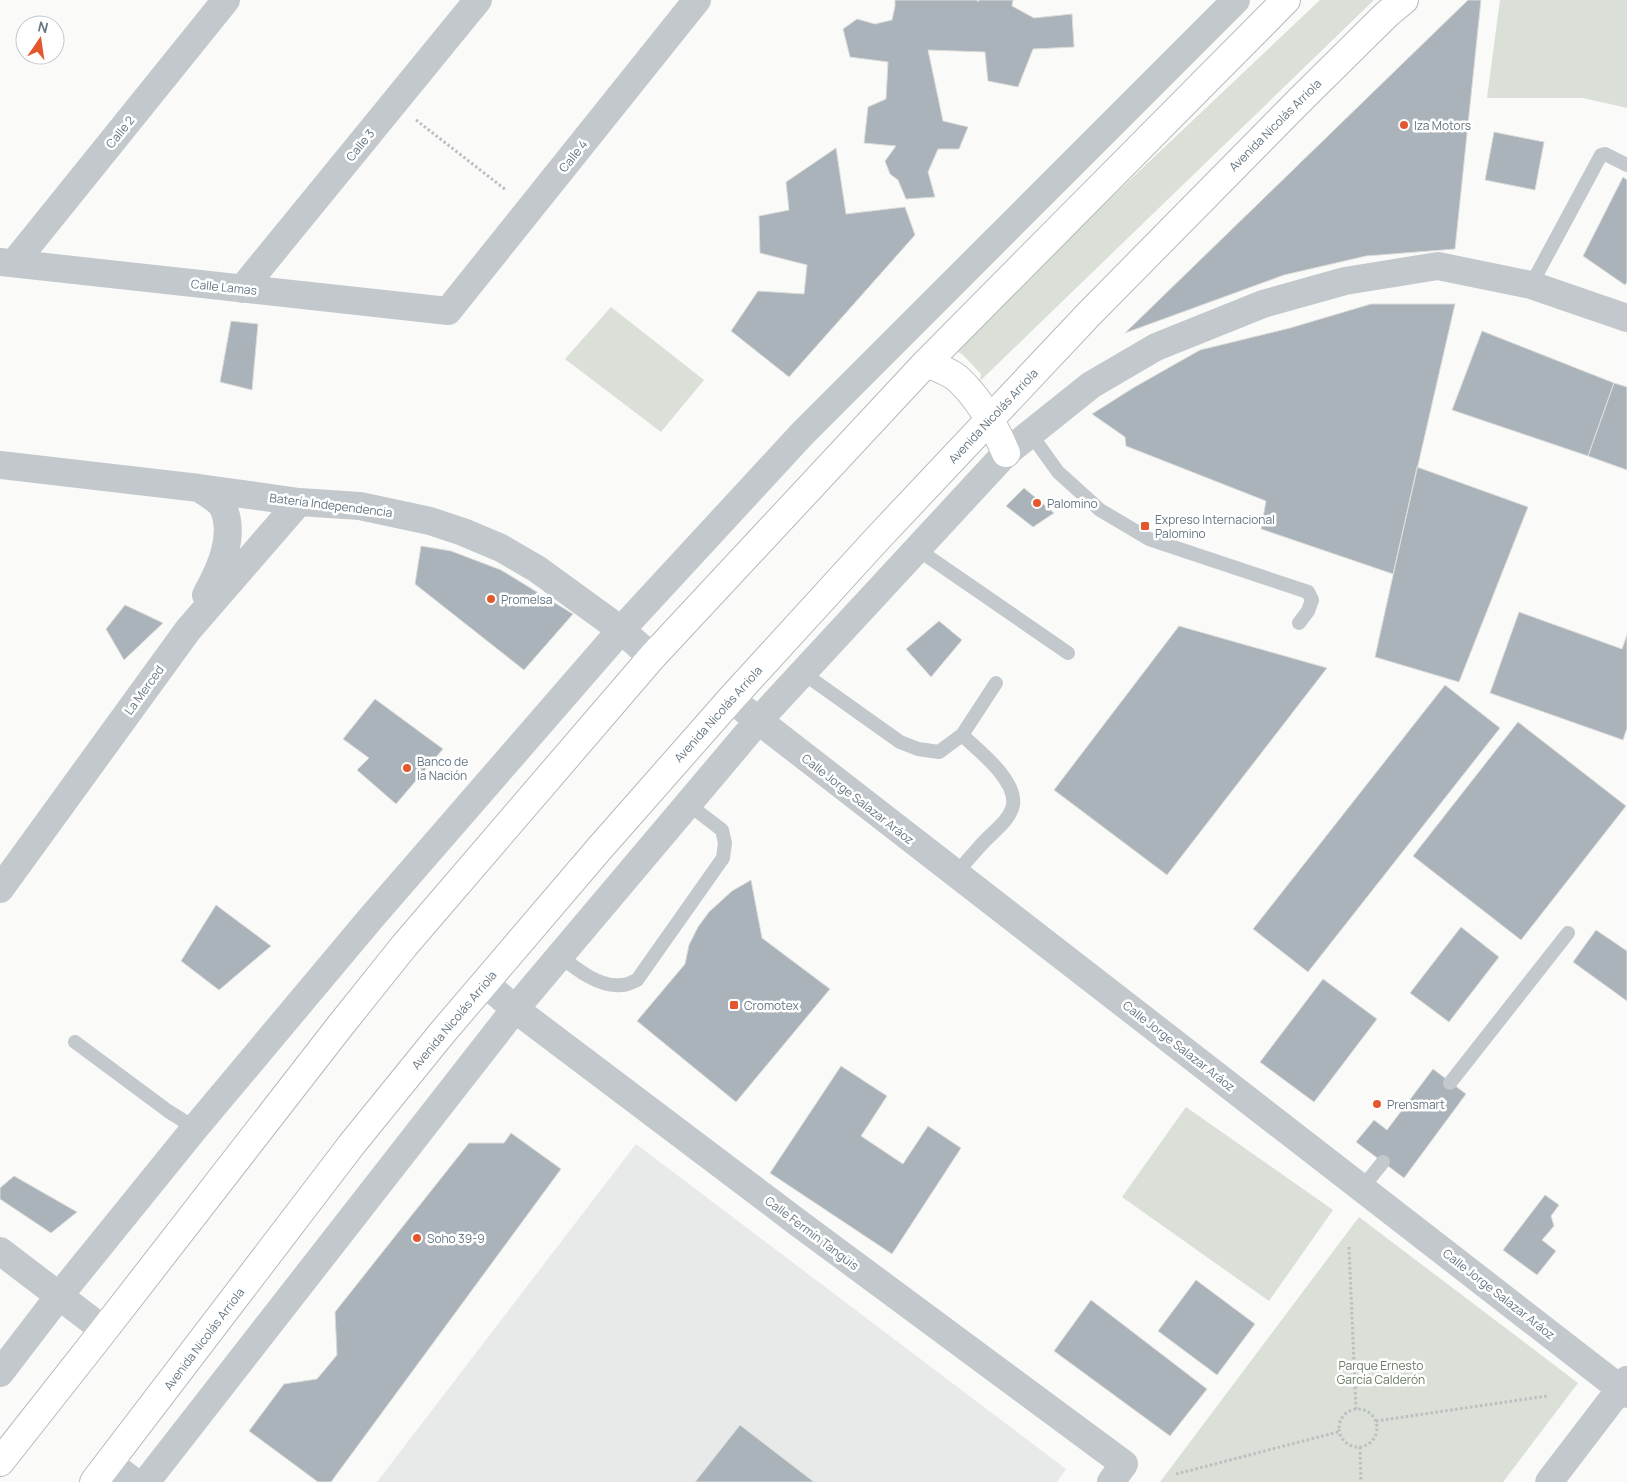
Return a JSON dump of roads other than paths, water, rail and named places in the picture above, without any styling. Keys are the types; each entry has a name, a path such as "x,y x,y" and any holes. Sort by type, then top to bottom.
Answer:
{"main road":[{"path":"0,1462 404,946 652,657 926,363 1286,0"},
{"name":"Avenida Nicolás Arriola","path":"102,1472 352,1144 599,849 731,699 871,545 1186,214 1381,20 1404,0"},
{"path":"926,363 943,369 957,378 969,391 997,432 1006,453"}],"street":[{"name":"Calle 2","path":"7,263 226,0"},
{"name":"Calle 3","path":"242,289 478,0"},
{"name":"Calle 4","path":"448,311 697,0"},
{"path":"0,1373 59,1296 195,1128 371,918 621,630 802,434 1236,0"},
{"name":"Calle Lamas","path":"7,263 448,311"},
{"path":"146,1482 515,1009 758,721 1006,453 1092,385 1156,347 1263,304 1345,281 1438,266 1532,285 1627,318"},
{"name":"Batería Independencia","path":"0,465 199,488 299,502 369,508 430,521 501,548 537,569 621,630 652,657"},
{"path":"188,630 224,558 228,540 226,520 222,506 199,488"},
{"name":"La Merced","path":"0,889 188,630 299,502"},
{"name":"Calle Jorge Salazar Aráoz","path":"731,699 1362,1188 1625,1387"},
{"name":"Calle Fermín Tangüis","path":"485,983 515,1009 789,1216 1124,1464 1110,1482"},
{"path":"0,1251 104,1330"},
{"path":"1549,1482 1625,1387"},
{"path":"102,1472 134,1482"}],"lane":[{"path":"1532,285 1601,155 1605,154 1627,165"},
{"path":"1030,434 1058,472 1100,510 1149,539 1308,592 1312,600 1308,611 1299,623"},
{"path":"917,549 1068,653"},
{"path":"803,673 900,742 918,749 938,752 962,735 996,683"},
{"path":"956,874 1007,818 1013,805 1008,782 990,761 962,735"},
{"path":"560,956 580,972 604,983 622,986 637,980 723,858 725,843 722,830 688,804"},
{"path":"1450,1082 1568,933"},
{"path":"75,1042 168,1111 195,1128"},
{"path":"1362,1188 1384,1162"}],"place":[{"name":"Iza Motors","path":"1404,125"},
{"name":"Palomino","path":"1037,503"},
{"name":"Expreso Internacional Palomino","path":"1145,526"},
{"name":"Promelsa","path":"491,599"},
{"name":"Banco de la Nación","path":"407,768"},
{"name":"Cromotex","path":"734,1005"},
{"name":"Prensmart","path":"1377,1104"},
{"name":"Soho 39-9","path":"417,1238"}],"park label":[{"name":"Parque Ernesto García Calderón","path":"1381,1372"}]}
